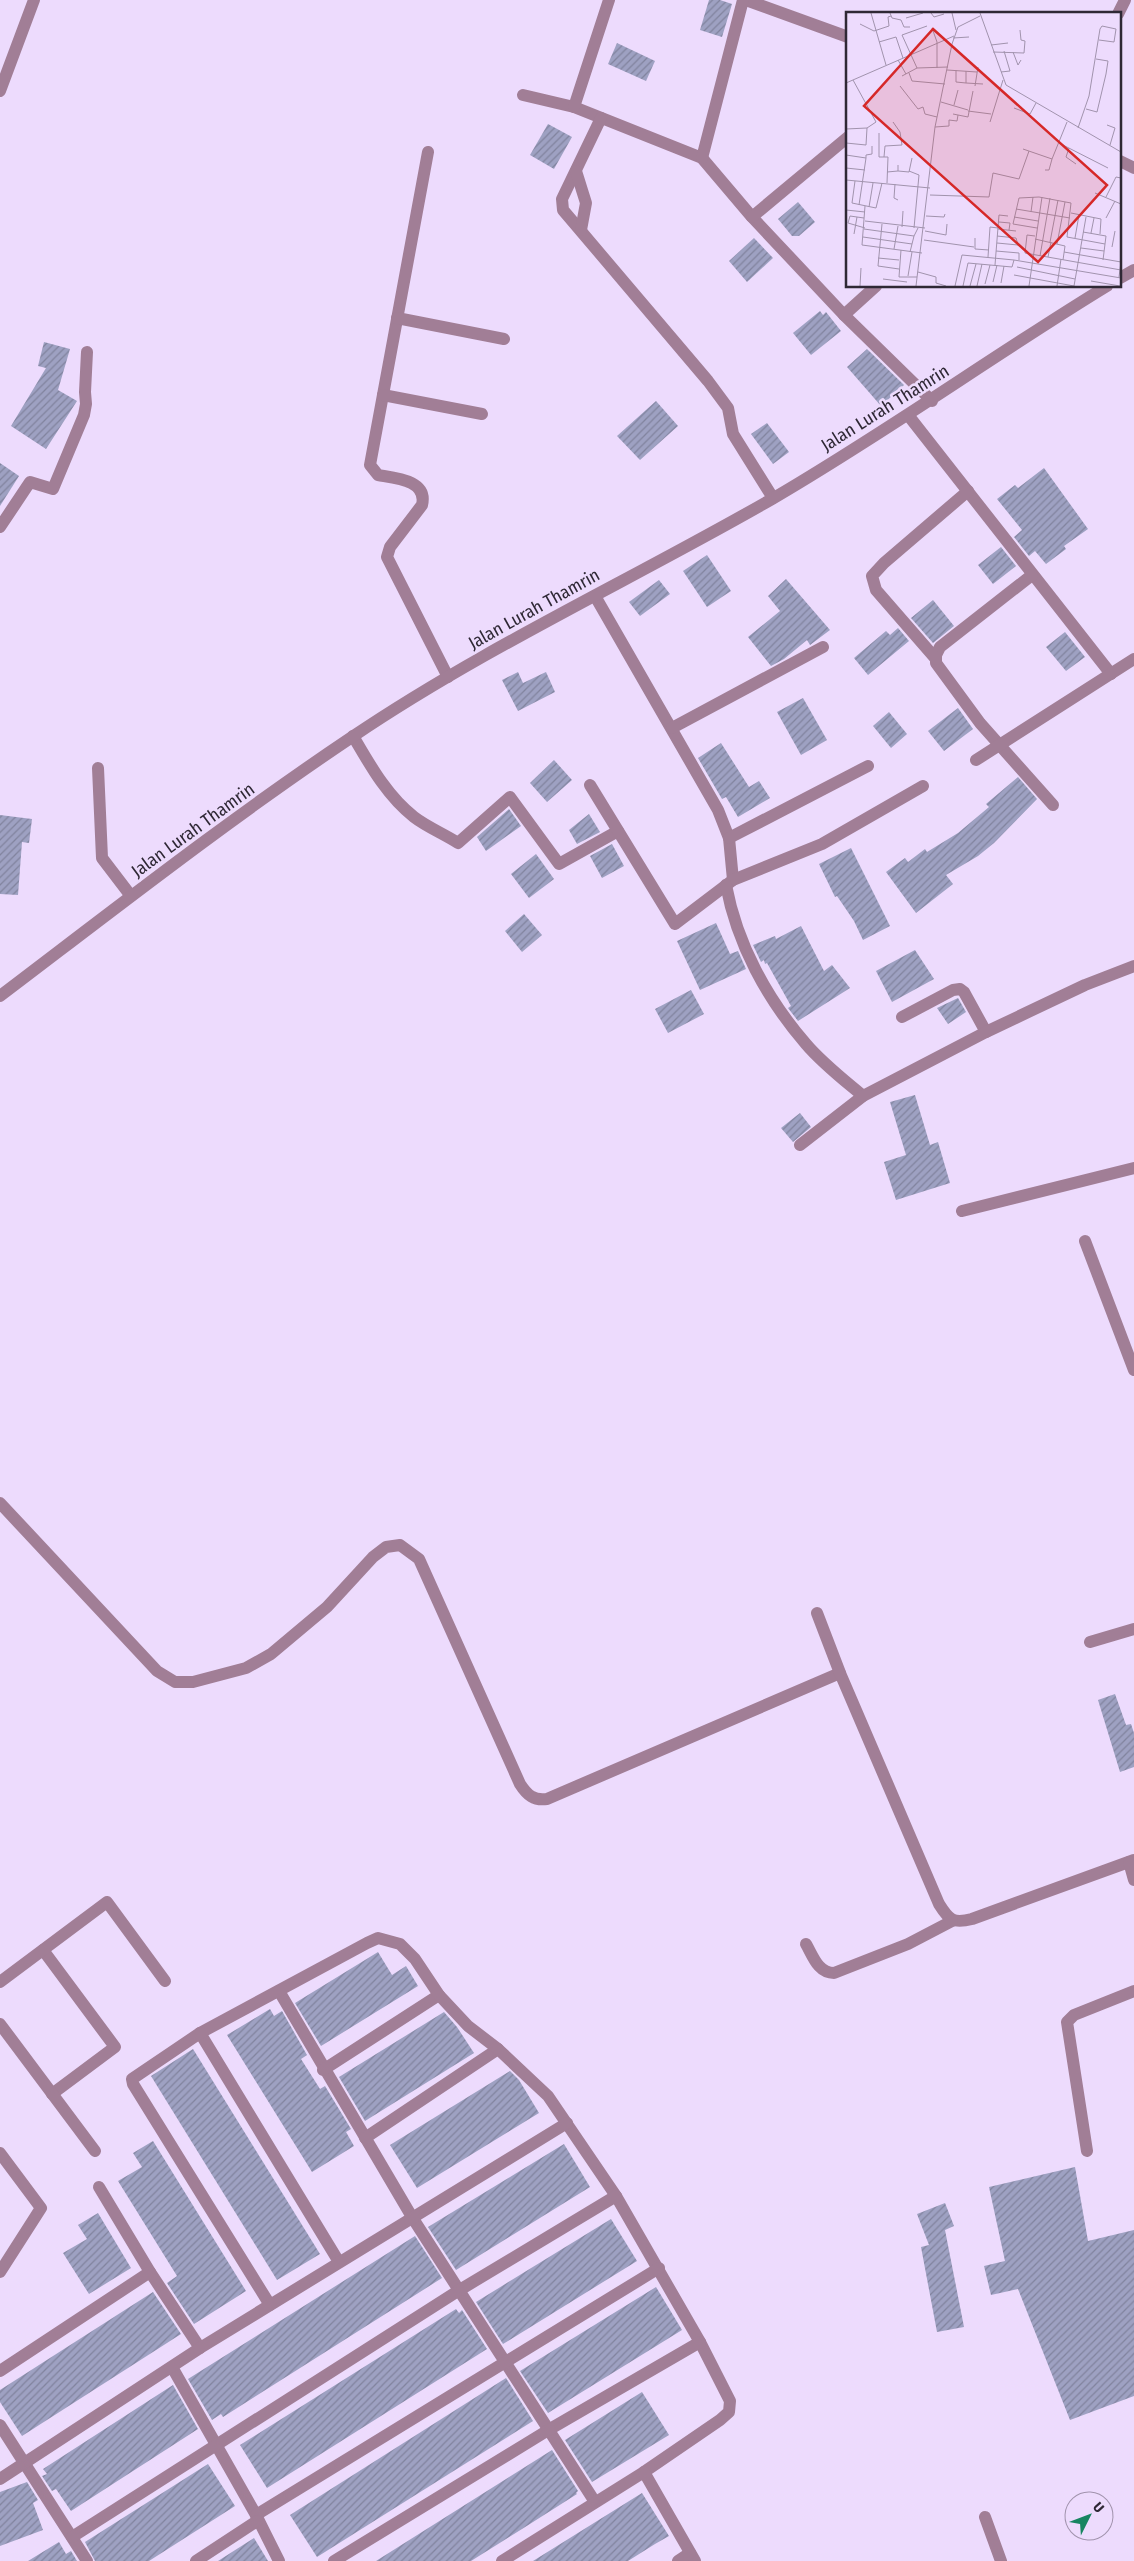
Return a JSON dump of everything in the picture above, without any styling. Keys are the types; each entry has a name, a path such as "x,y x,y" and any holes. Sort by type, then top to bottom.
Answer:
{"street":[{"path":"0,91 34,0"},
{"path":"574,107 609,0"},
{"path":"702,158 745,0 846,36"},
{"path":"1119,12 1126,0"},
{"path":"523,95 574,107 702,158 752,218 844,315 932,401"},
{"path":"601,118 562,199 561,205 718,394 728,408 733,434 773,498"},
{"path":"752,218 846,139"},
{"path":"428,152 370,465 378,475 400,478 417,486 422,492 423,501 415,517 390,547 387,557 448,677"},
{"path":"1122,161 1134,168"},
{"path":"576,171 586,203 581,230"},
{"path":"1122,277 1134,270"},
{"path":"844,315 874,288"},
{"name":"Jalan Lurah Thamrin","path":"0,996 131,896 353,736 448,677 773,498 932,401 1104,288"},
{"path":"397,318 504,339"},
{"path":"0,527 30,482 53,489 84,416 87,352"},
{"path":"383,395 482,414"},
{"path":"908,415 1111,674"},
{"path":"968,492 884,563 872,576 876,590 936,659 936,663 980,724 1053,806"},
{"path":"936,659 940,648 1032,575"},
{"path":"594,596 718,810 730,838 730,882 738,930 769,995 807,1046 863,1096"},
{"path":"672,728 823,647"},
{"path":"976,760 1134,660"},
{"path":"353,736 378,778 394,797 414,817 458,843 510,797 559,864 618,831"},
{"path":"730,838 868,766"},
{"path":"98,768 102,858 131,896"},
{"path":"590,785 675,924 730,882 822,844 923,786"},
{"path":"800,1145 863,1096 986,1032 1085,985 1134,966"},
{"path":"902,1017 953,990 960,989 964,992 986,1032"},
{"path":"962,1212 1134,1168"},
{"path":"1085,1241 1134,1370"},
{"path":"0,1503 157,1671 175,1682 193,1682 246,1668 271,1654 327,1607 373,1557 386,1548 400,1545 419,1559 520,1784 531,1797 539,1800 547,1799 840,1673"},
{"path":"818,1612 840,1673 938,1904 952,1921"},
{"path":"1090,1642 1134,1629"},
{"path":"806,1944 820,1968 824,1972 834,1974 908,1944 952,1921 961,1922 972,1919 1131,1860 1134,1880"},
{"path":"0,1982 107,1902 165,1981"},
{"path":"270,2305 132,2082 137,2074 200,2033 378,1938 393,1940 408,1951 440,1995 468,2026 498,2049 543,2091 567,2123 616,2196 658,2268 727,2392 731,2407 729,2412 644,2472 502,2561"},
{"path":"43,1950 115,2047 52,2094"},
{"path":"279,1991 323,2070 412,2218 550,2429 595,2502"},
{"path":"1087,2151 1066,2022 1074,2015 1134,1991"},
{"path":"323,2070 440,1995"},
{"path":"0,2024 95,2151"},
{"path":"200,2033 339,2262"},
{"path":"365,2138 498,2049"},
{"path":"0,2479 200,2348 567,2123"},
{"path":"0,2153 41,2208 0,2272"},
{"path":"99,2187 150,2272 200,2348"},
{"path":"72,2537 458,2291 616,2196"},
{"path":"196,2561 257,2518 658,2268"},
{"path":"0,2371 150,2272"},
{"path":"334,2561 550,2429 700,2342"},
{"path":"172,2367 217,2445 279,2561"},
{"path":"0,2425 23,2464 88,2561"},
{"path":"644,2472 693,2557 678,2561"},
{"path":"985,2517 1001,2561"}],"building":[{"path":"709,0 720,0 732,4 722,37 700,30"},
{"path":"617,43 655,61 646,81 608,64"},
{"path":"548,124 572,137 554,169 530,155"},
{"path":"798,202 815,222 799,236 792,236 778,219"},
{"path":"754,238 773,258 747,282 729,261"},
{"path":"820,311 823,315 826,312 841,331 811,355 793,333"},
{"path":"44,342 70,349 58,390 77,401 46,449 11,426 46,368 38,366"},
{"path":"867,349 904,385 881,406 847,367"},
{"path":"656,401 678,426 640,460 617,436"},
{"path":"767,423 789,452 773,464 751,434"},
{"path":"0,463 19,476 0,506"},
{"path":"1044,468 1088,529 1064,546 1066,549 1046,564 1035,551 1029,556 1014,537 1022,530 997,499 1015,485 1018,488"},
{"path":"1001,547 1016,566 993,584 978,565"},
{"path":"707,555 731,591 707,607 683,571"},
{"path":"786,579 830,630 810,645 807,640 784,659 771,666 748,637 780,611 768,596"},
{"path":"659,580 670,594 640,616 629,602"},
{"path":"933,600 954,626 933,643 911,618"},
{"path":"898,628 909,641 868,675 854,658 886,631 890,635"},
{"path":"1065,632 1085,657 1066,671 1046,647"},
{"path":"518,672 523,683 546,672 555,692 518,711 502,680"},
{"path":"803,698 827,740 801,755 777,712"},
{"path":"958,708 973,729 944,751 928,731"},
{"path":"889,712 907,734 891,748 873,726"},
{"path":"721,743 749,787 759,781 770,798 738,817 726,797 722,799 698,758"},
{"path":"554,760 572,780 547,802 530,783"},
{"path":"1018,777 1037,799 994,843 978,856 946,875 953,884 916,913 886,872 905,858 908,862 925,849 927,852 958,833 989,807 986,804"},
{"path":"509,809 521,826 486,851 477,837"},
{"path":"589,814 600,832 577,844 569,830"},
{"path":"0,815 32,819 29,843 22,842 18,895 0,894"},
{"path":"612,844 624,866 602,878 590,856"},
{"path":"851,848 890,926 863,940 854,921 837,896 835,897 819,864"},
{"path":"536,854 554,879 529,898 511,874"},
{"path":"524,914 542,935 522,952 505,931"},
{"path":"716,923 730,954 738,951 746,969 700,990 677,941"},
{"path":"801,926 824,971 832,965 850,988 798,1021 788,1008 791,1006 767,963 765,964 764,960 761,962 753,945 775,936 776,939"},
{"path":"915,950 934,979 892,1002 876,971"},
{"path":"691,990 704,1014 668,1033 655,1009"},
{"path":"958,998 966,1012 948,1024 937,1008"},
{"path":"915,1095 930,1145 938,1142 950,1183 896,1200 884,1162 906,1155 890,1102"},
{"path":"800,1113 811,1127 793,1142 781,1128"},
{"path":"1115,1694 1126,1725 1131,1724 1134,1733 1134,1767 1120,1772 1098,1700"},
{"path":"378,1952 392,1975 406,1966 418,1986 321,2046 295,2003"},
{"path":"270,2009 274,2016 282,2011 307,2055 301,2059 320,2089 325,2086 351,2129 346,2132 354,2146 312,2172 227,2035"},
{"path":"444,2012 457,2027 474,2053 365,2121 339,2077"},
{"path":"193,2049 320,2254 277,2280 151,2076"},
{"path":"510,2071 519,2080 539,2113 417,2188 390,2145"},
{"path":"153,2141 246,2291 194,2324 167,2283 177,2276 118,2181 142,2167 133,2153"},
{"path":"564,2144 590,2187 456,2270 428,2227"},
{"path":"1075,2167 1088,2241 1134,2230 1134,2396 1070,2420 1018,2289 991,2295 984,2266 1005,2261 989,2187"},
{"path":"945,2203 954,2226 945,2230 964,2327 937,2332 921,2247 929,2245 917,2214"},
{"path":"98,2213 131,2268 89,2294 63,2253 87,2239 78,2225"},
{"path":"611,2219 637,2261 503,2344 476,2302"},
{"path":"415,2236 442,2278 223,2417 221,2414 212,2420 188,2379"},
{"path":"656,2287 682,2330 548,2413 520,2371"},
{"path":"153,2292 181,2334 22,2436 0,2402 0,2390"},
{"path":"456,2309 459,2313 462,2310 487,2349 267,2488 240,2445"},
{"path":"506,2378 533,2421 317,2557 290,2515"},
{"path":"173,2385 198,2429 71,2511 56,2489 52,2491 42,2476 47,2474 43,2469"},
{"path":"642,2392 669,2435 592,2482 565,2440"},
{"path":"552,2450 578,2491 577,2494 522,2529 471,2561 376,2561"},
{"path":"208,2464 235,2506 149,2561 95,2561 85,2542"},
{"path":"27,2482 38,2500 33,2503 43,2530 0,2546 0,2492"},
{"path":"642,2493 669,2536 628,2561 533,2561"},
{"path":"254,2538 268,2561 218,2561"},
{"path":"59,2542 66,2554 71,2551 77,2561 28,2561"}]}
